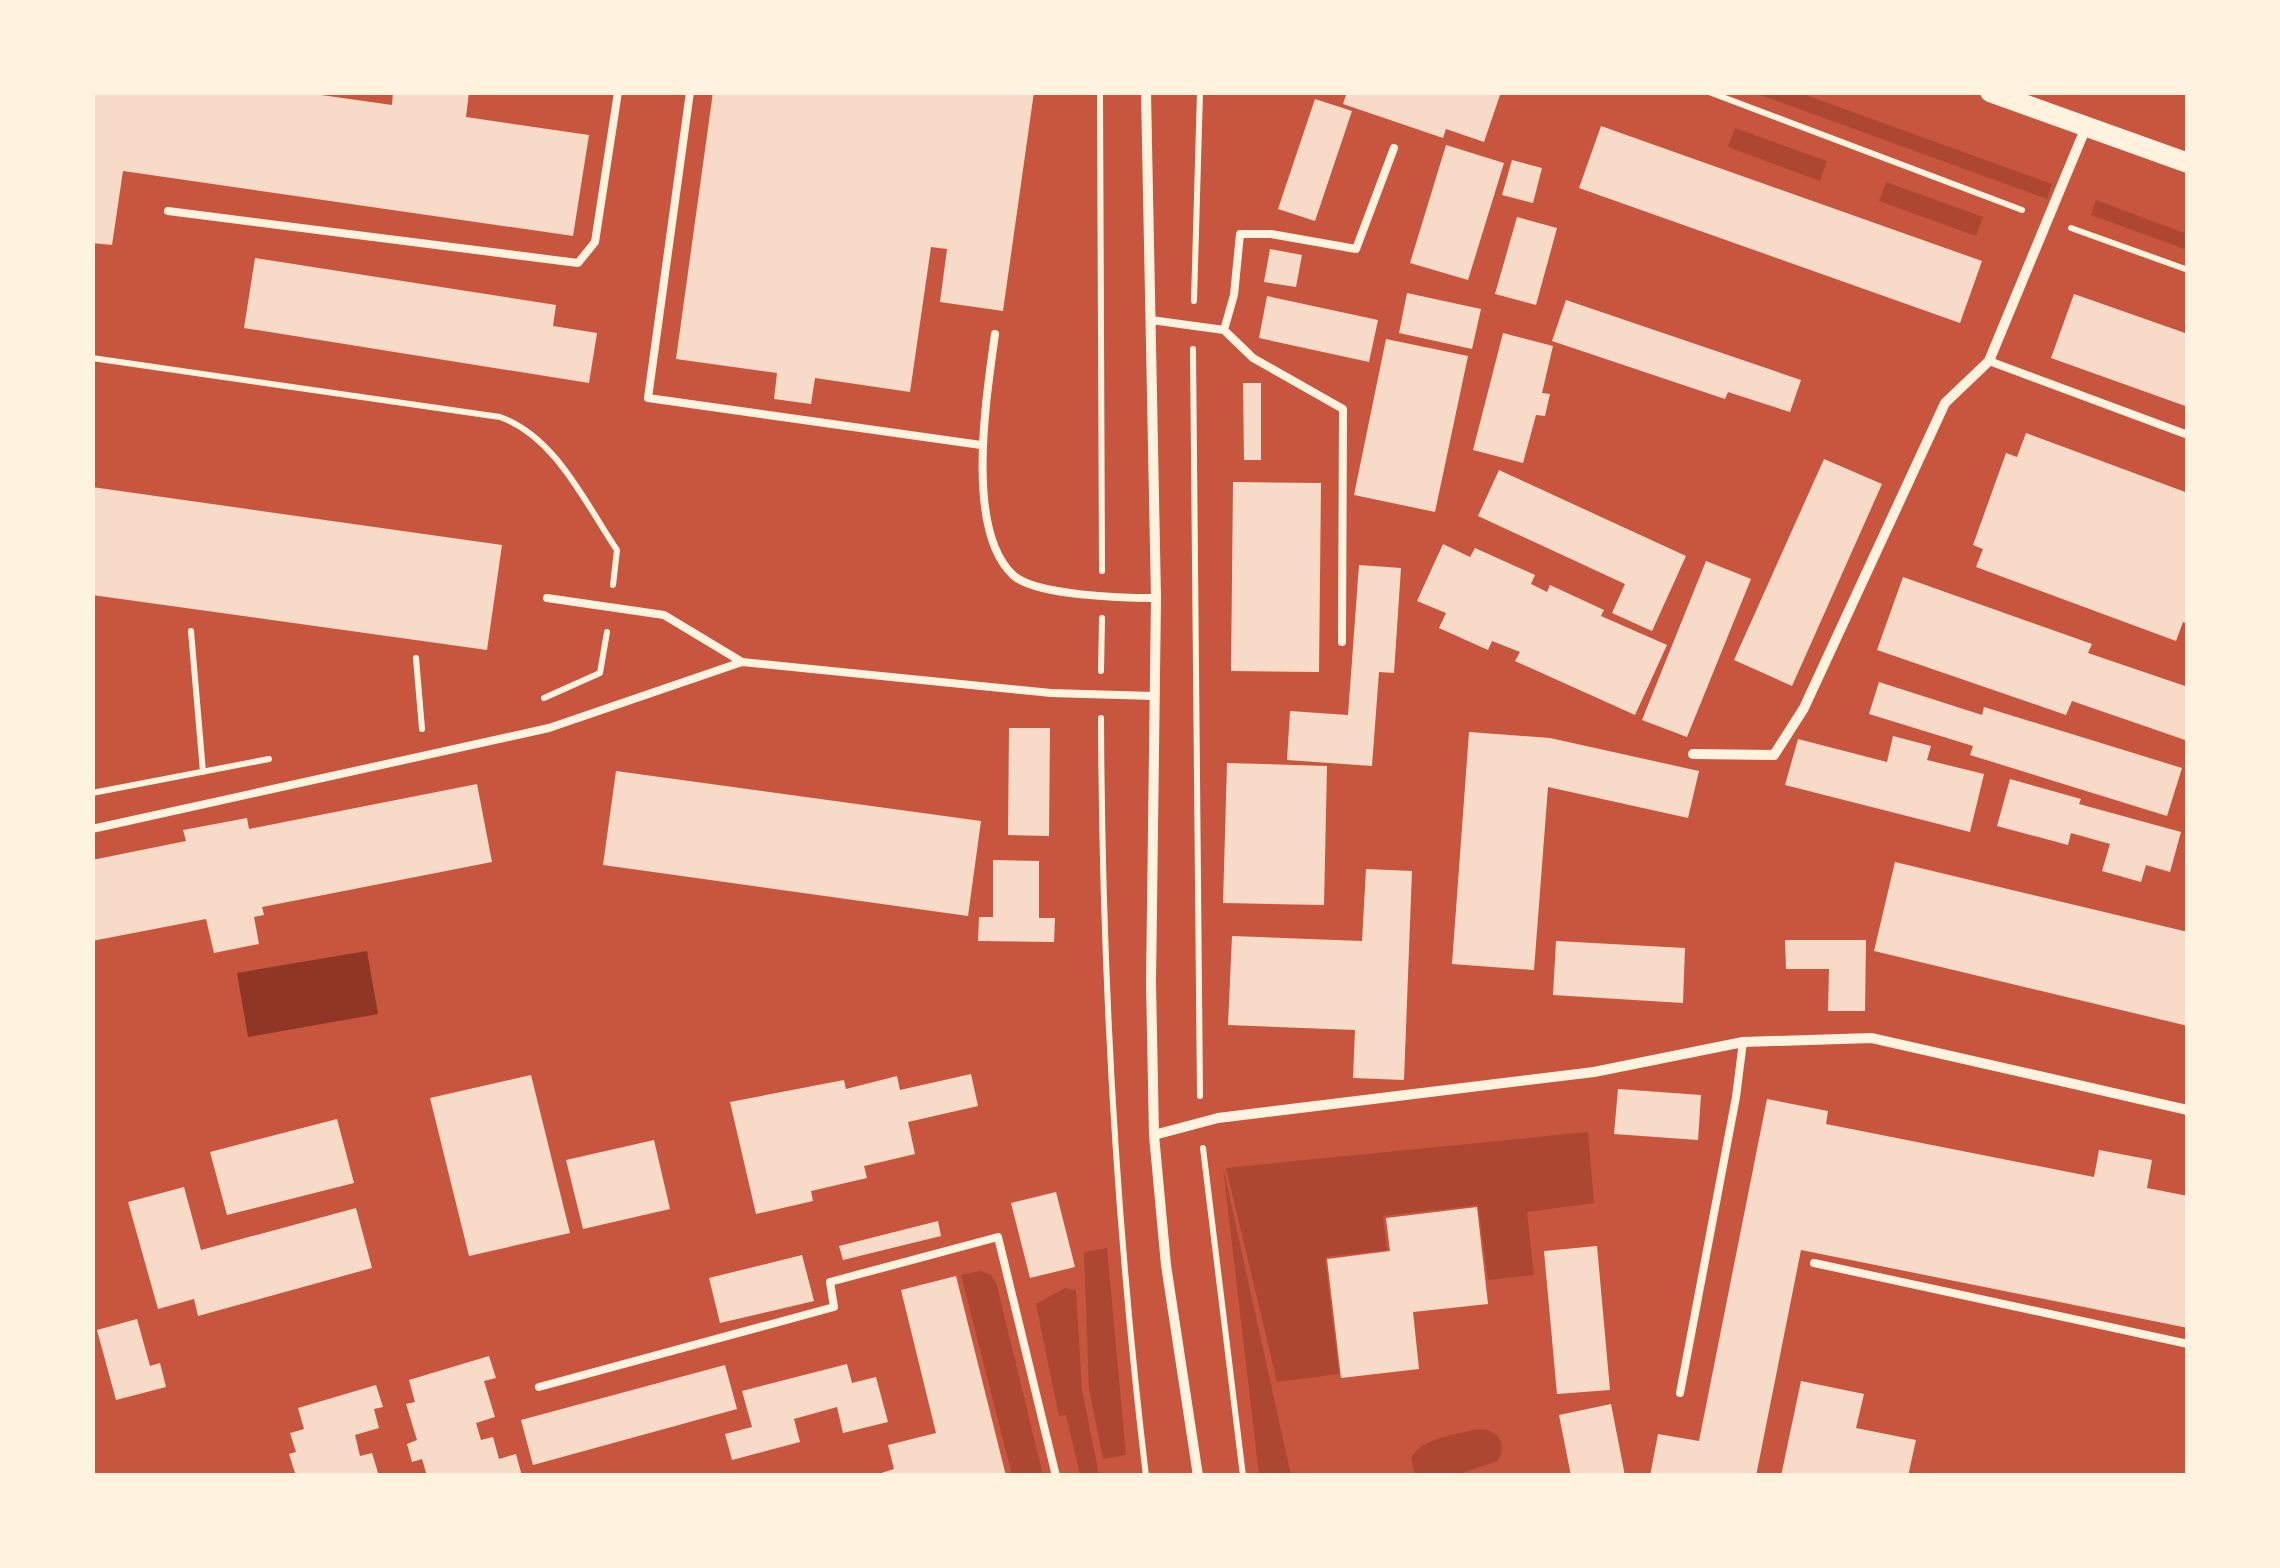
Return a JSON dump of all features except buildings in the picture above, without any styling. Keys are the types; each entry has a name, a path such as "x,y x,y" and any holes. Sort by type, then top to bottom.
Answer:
{"main road":[{"path":"1990,92 2188,163"}],"street":[{"path":"1146,92 1156,598 1151,964 1154,1134 1166,1265 1198,1476"},
{"path":"1693,754 1774,755 1804,708 1944,402 1989,361 2086,127"},
{"path":"1154,1134 1200,1122 1594,1072 1742,1042 1872,1038 2188,1110"}],"lane":[{"path":"168,212 578,264 596,242 618,92"},
{"path":"690,92 648,398 982,445"},
{"path":"1224,330 1234,295 1240,234 1271,234 1356,249 1394,148"},
{"path":"1151,320 1224,330 1253,358 1344,409 1342,642"},
{"path":"994,334 982,445 983,496 998,554 1014,577 1049,588 1102,597 1156,598"},
{"path":"1989,361 2188,435"},
{"path":"547,598 664,615 742,662"},
{"path":"92,829 550,728 742,662 1051,693 1154,696"},
{"path":"1680,1393 1736,1097 1742,1042"},
{"path":"539,1387 834,1307 830,1282 998,1237 1056,1476"},
{"path":"1814,1263 2188,1344"}],"path":[{"path":"1100,92 1107,988 1128,1301 1146,1476"},
{"path":"1200,92 1193,327 1200,1122 1243,1476"},
{"path":"1709,92 2188,270"},
{"path":"92,358 500,417 520,424 544,444 617,550 600,673 541,700"},
{"path":"191,631 203,772"},
{"path":"416,658 422,729"},
{"path":"404,733 439,726"},
{"path":"92,793 276,758"}],"shaded area":[{"path":"1755,93 1800,93 2052,184 2047,199"},
{"path":"1735,128 1827,161 1820,181 1728,147"},
{"path":"1886,182 1983,217 1976,236 1879,201"},
{"path":"2096,200 2187,234 2187,250 2091,215"},
{"path":"367,951 378,1014 248,1037 237,973"},
{"path":"1588,1132 1594,1203 1527,1212 1534,1275 1488,1280 1478,1205 1383,1216 1387,1250 1325,1257 1339,1374 1277,1382 1226,1168"},
{"path":"1223,1167 1291,1475 1259,1475"},
{"path":"1107,1248 1126,1455 1103,1459 1089,1389 1084,1252"},
{"path":"980,1271 990,1274 996,1282 1043,1475 1012,1475 961,1275"},
{"path":"1065,1288 1076,1290 1082,1390 1099,1475 1080,1475 1066,1415 1059,1416 1036,1304"},
{"path":"1478,1429 1491,1431 1499,1438 1502,1448 1498,1461 1456,1475 1415,1475 1411,1458 1423,1445"}]}
